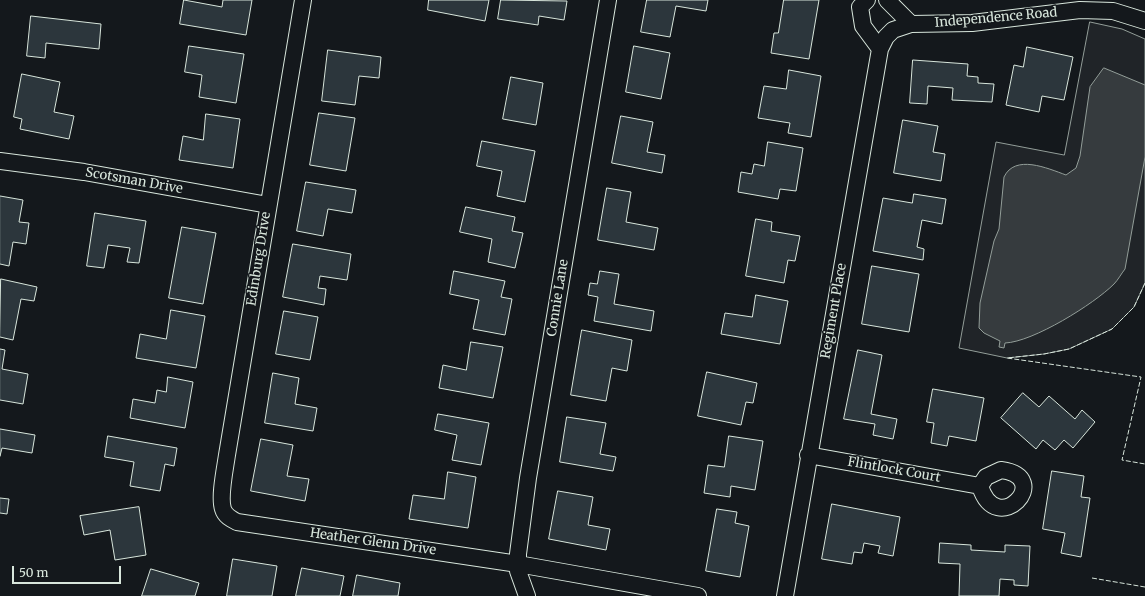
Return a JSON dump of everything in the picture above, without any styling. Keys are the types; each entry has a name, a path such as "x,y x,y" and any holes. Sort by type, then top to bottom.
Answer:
{"street":[{"name":"Edinburg Drive","path":"228,518 223,509 222,498 227,455 302,0"},
{"name":"Connie Lane","path":"527,596 518,572 518,564 528,478 608,0"},
{"path":"867,0 860,7 863,26 880,49"},
{"path":"888,0 910,24"},
{"name":"Independence Road","path":"893,30 910,24 972,22 1080,10 1113,11 1145,21"},
{"name":"Regiment Place","path":"785,596 808,455 880,49 886,37 893,30"},
{"name":"Scotsman Drive","path":"0,161 84,172 268,205"},
{"name":"Flintlock Court","path":"808,455 980,486"},
{"name":"Heather Glenn Drive","path":"228,518 237,522 518,564 698,596"}],"shaded area":[{"path":"1090,22 1122,29 1145,39 1145,283 1134,307 1112,329 1069,349 1044,354 1007,358 959,348 996,142 1064,155"},
{"path":"1104,68 1145,85 1145,157 1125,269 1117,281 1105,292 1062,321 1031,336 1005,343 1004,348 999,347 1000,341 984,333 979,328 980,303 994,241 999,229 1004,177 1009,170 1023,164 1041,166 1066,175 1076,168 1080,156 1090,87"}],"building":[{"path":"184,0 222,7 223,0 252,0 246,35 180,24"},
{"path":"429,0 489,0 485,21 428,10"},
{"path":"501,0 567,1 564,20 539,16 538,25 498,19"},
{"path":"647,0 708,0 706,11 676,6 670,37 641,32"},
{"path":"784,0 819,0 809,59 771,53 774,33 778,33"},
{"path":"31,16 101,24 99,49 46,43 45,58 27,56"},
{"path":"189,46 244,54 236,103 199,97 202,75 185,72"},
{"path":"634,46 670,53 661,99 626,92"},
{"path":"1027,47 1073,57 1064,100 1042,96 1039,112 1006,105 1014,65 1023,67"},
{"path":"328,50 381,57 379,78 359,76 355,105 322,101"},
{"path":"913,60 968,64 967,76 978,77 978,83 994,84 992,102 952,100 953,88 928,86 927,104 910,103"},
{"path":"789,70 821,76 811,137 788,133 790,123 758,118 764,86 786,89"},
{"path":"22,74 60,82 54,112 74,116 69,139 20,129 22,119 14,117"},
{"path":"511,77 543,83 536,125 503,119"},
{"path":"319,113 355,118 346,171 310,165"},
{"path":"206,114 240,119 233,168 179,160 183,136 203,140"},
{"path":"621,116 653,122 647,152 665,155 662,173 612,163"},
{"path":"903,120 938,126 933,152 945,154 941,181 894,173"},
{"path":"482,141 535,151 525,202 497,196 502,171 477,166"},
{"path":"768,142 803,148 796,191 780,189 778,199 738,192 741,172 752,174 754,164 764,166"},
{"path":"306,182 356,190 352,213 328,209 323,236 297,231"},
{"path":"607,188 631,192 626,222 658,228 654,250 598,240"},
{"path":"914,194 946,199 942,224 922,220 917,247 924,249 923,260 873,251 883,198 912,203"},
{"path":"0,196 23,200 19,222 29,223 26,244 13,242 9,266 0,264"},
{"path":"466,207 515,217 512,231 523,233 515,268 488,262 492,239 460,232"},
{"path":"95,213 146,221 139,263 127,262 130,248 108,245 104,268 87,266"},
{"path":"756,219 772,222 771,231 800,236 795,261 788,260 784,283 746,276"},
{"path":"182,227 216,233 203,304 169,298"},
{"path":"293,244 351,254 347,280 320,276 318,288 326,289 324,305 283,297"},
{"path":"872,266 919,274 909,332 862,324"},
{"path":"454,271 505,281 501,297 512,299 505,335 473,329 479,300 450,294"},
{"path":"600,271 619,274 614,304 654,311 651,331 594,321 598,297 588,295 590,283 597,284"},
{"path":"1,279 37,287 34,301 21,299 13,340 0,337"},
{"path":"756,295 788,301 780,344 721,334 725,313 752,317"},
{"path":"171,310 205,316 196,368 136,358 140,334 166,339"},
{"path":"284,311 318,317 310,360 276,354"},
{"path":"582,330 632,340 627,371 612,368 606,401 571,395"},
{"path":"471,342 503,347 493,398 439,388 443,365 466,370"},
{"path":"0,349 5,350 2,369 28,374 23,404 0,400"},
{"path":"858,350 882,355 871,414 897,419 893,439 873,435 875,424 844,419"},
{"path":"707,372 757,383 753,403 746,402 741,425 698,416"},
{"path":"273,373 299,378 295,404 317,408 313,431 265,423"},
{"path":"168,377 193,382 185,428 130,418 133,399 155,403 157,390 166,392"},
{"path":"933,389 984,398 976,441 949,436 947,446 931,443 934,423 927,422"},
{"path":"1023,393 1039,407 1049,396 1075,419 1082,410 1095,422 1073,448 1064,440 1055,450 1043,440 1036,449 1001,418"},
{"path":"438,414 489,423 481,465 452,460 457,435 435,430"},
{"path":"567,417 606,423 600,454 616,457 613,471 560,462"},
{"path":"0,429 35,435 32,453 2,448 0,456"},
{"path":"108,436 177,448 174,466 165,464 160,491 130,486 134,462 105,457"},
{"path":"729,436 763,441 755,490 731,486 730,497 704,493 708,465 724,467"},
{"path":"261,439 293,445 287,476 309,479 305,501 251,491"},
{"path":"1052,471 1084,476 1081,497 1090,498 1081,557 1061,553 1065,533 1043,529"},
{"path":"448,472 476,477 468,528 409,519 413,495 444,499"},
{"path":"558,491 593,497 588,525 610,529 606,550 549,539"},
{"path":"0,498 9,499 7,514 0,513"},
{"path":"832,504 900,517 893,556 878,553 880,546 864,543 862,553 854,552 852,564 822,559"},
{"path":"139,507 146,555 115,560 110,530 84,535 80,516"},
{"path":"717,509 737,512 735,523 749,526 740,577 706,571"},
{"path":"940,543 971,545 971,550 1005,552 1005,545 1030,546 1028,586 1014,585 1014,580 1000,579 999,596 959,596 960,564 939,563"},
{"path":"233,559 277,566 272,596 227,596"},
{"path":"302,568 344,576 340,596 296,596"},
{"path":"151,569 199,583 195,596 142,596"},
{"path":"357,575 400,583 398,596 353,596"}],"fence":[{"path":"1145,283 1134,307 1112,329 1069,349 1044,354 1007,358 1141,377 1122,460 1145,464"},
{"path":"1092,578 1145,587"}]}
